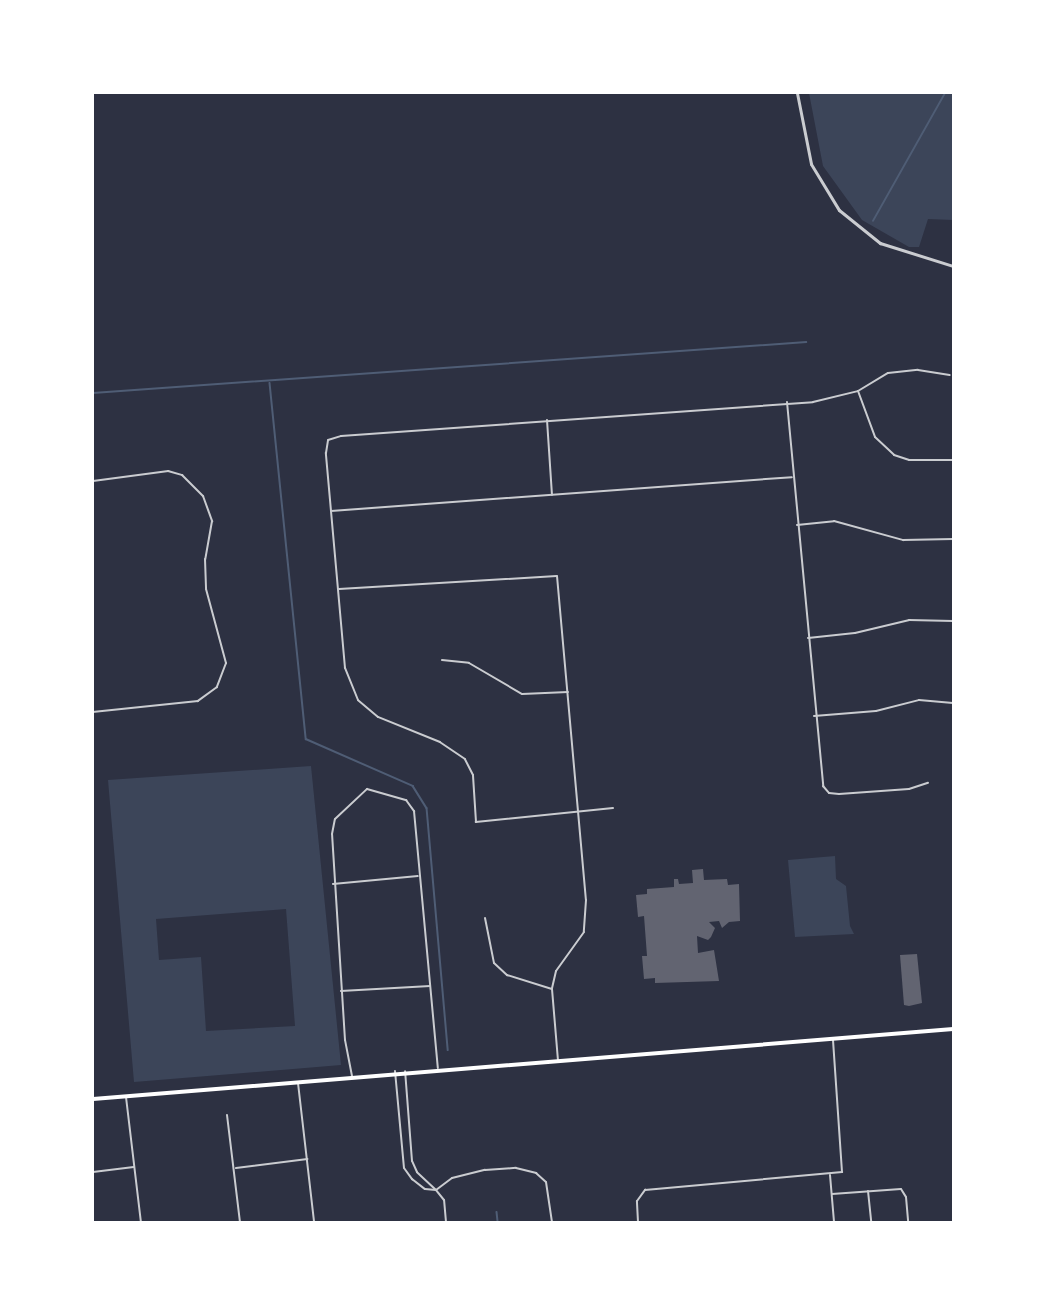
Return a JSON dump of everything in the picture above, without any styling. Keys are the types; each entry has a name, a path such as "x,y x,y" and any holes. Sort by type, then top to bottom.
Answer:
{"main road":[{"path":"93,1098 298,1083 395,1071 953,1029"}],"street":[{"path":"797,93 811,164 839,210 880,243 953,266"},
{"path":"613,808 476,822 473,775 465,759 440,742 378,717 358,700 346,672 326,453 328,440 547,420 837,399 858,391 888,373 918,370 950,375"},
{"path":"858,391 875,437 894,455 909,460 953,460"},
{"path":"787,402 814,716 826,791 839,794 898,790 928,783"},
{"path":"547,420 552,495"},
{"path":"93,481 168,471 182,475 203,496 212,521 205,559 206,589 226,663 217,687 198,700 93,712"},
{"path":"331,511 792,477"},
{"path":"796,525 834,521 903,540 953,539"},
{"path":"338,589 557,576 586,925 580,940 556,971 552,989 558,1060"},
{"path":"807,638 855,633 909,620 953,621"},
{"path":"442,660 469,663 522,694 568,692"},
{"path":"814,716 871,712 919,700 953,703"},
{"path":"352,1076 341,991 333,884 333,825 367,789 399,797 413,806 438,1068"},
{"path":"485,918 494,963 507,975 552,989"},
{"path":"638,1222 638,1195 649,1190 830,1175 844,1169 832,1039"},
{"path":"395,1071 404,1168 412,1179 436,1190"},
{"path":"405,1071 409,1131 417,1172 444,1200 446,1222"},
{"path":"298,1083 314,1222"},
{"path":"126,1096 141,1222"},
{"path":"227,1115 240,1222"},
{"path":"400,1131 409,1131"},
{"path":"235,1168 307,1160"},
{"path":"93,1172 134,1167"},
{"path":"436,1190 452,1178 485,1170 525,1169 539,1175 549,1189 552,1222"},
{"path":"830,1175 834,1222"},
{"path":"832,1194 903,1190 908,1222"},
{"path":"868,1191 871,1222"}],"lane":[{"path":"333,884 419,876"},
{"path":"341,991 431,986"}],"shaded area":[{"path":"809,93 953,93 953,220 928,219 919,247 909,247 862,220 823,166"},
{"path":"311,766 341,1065 134,1082 108,780","holes":["286,909 295,1026 206,1031 201,957 159,960 156,919"]},
{"path":"835,856 836,879 846,886 850,926 854,934 795,937 788,860"}],"building":[{"path":"703,869 704,880 727,879 728,885 739,884 740,921 729,922 722,928 719,921 709,922 715,928 711,937 708,940 697,936 698,953 714,950 719,981 655,983 655,978 644,979 642,956 647,956 644,916 638,917 636,895 647,894 647,889 674,887 674,879 678,879 679,884 693,883 692,870"},
{"path":"917,954 922,1003 904,1005 900,955"}],"waterway":[{"path":"873,221 945,93"},
{"path":"93,393 806,342"},
{"path":"270,383 306,739 413,786 427,808 448,1050"},
{"path":"497,1212 498,1222"}]}
